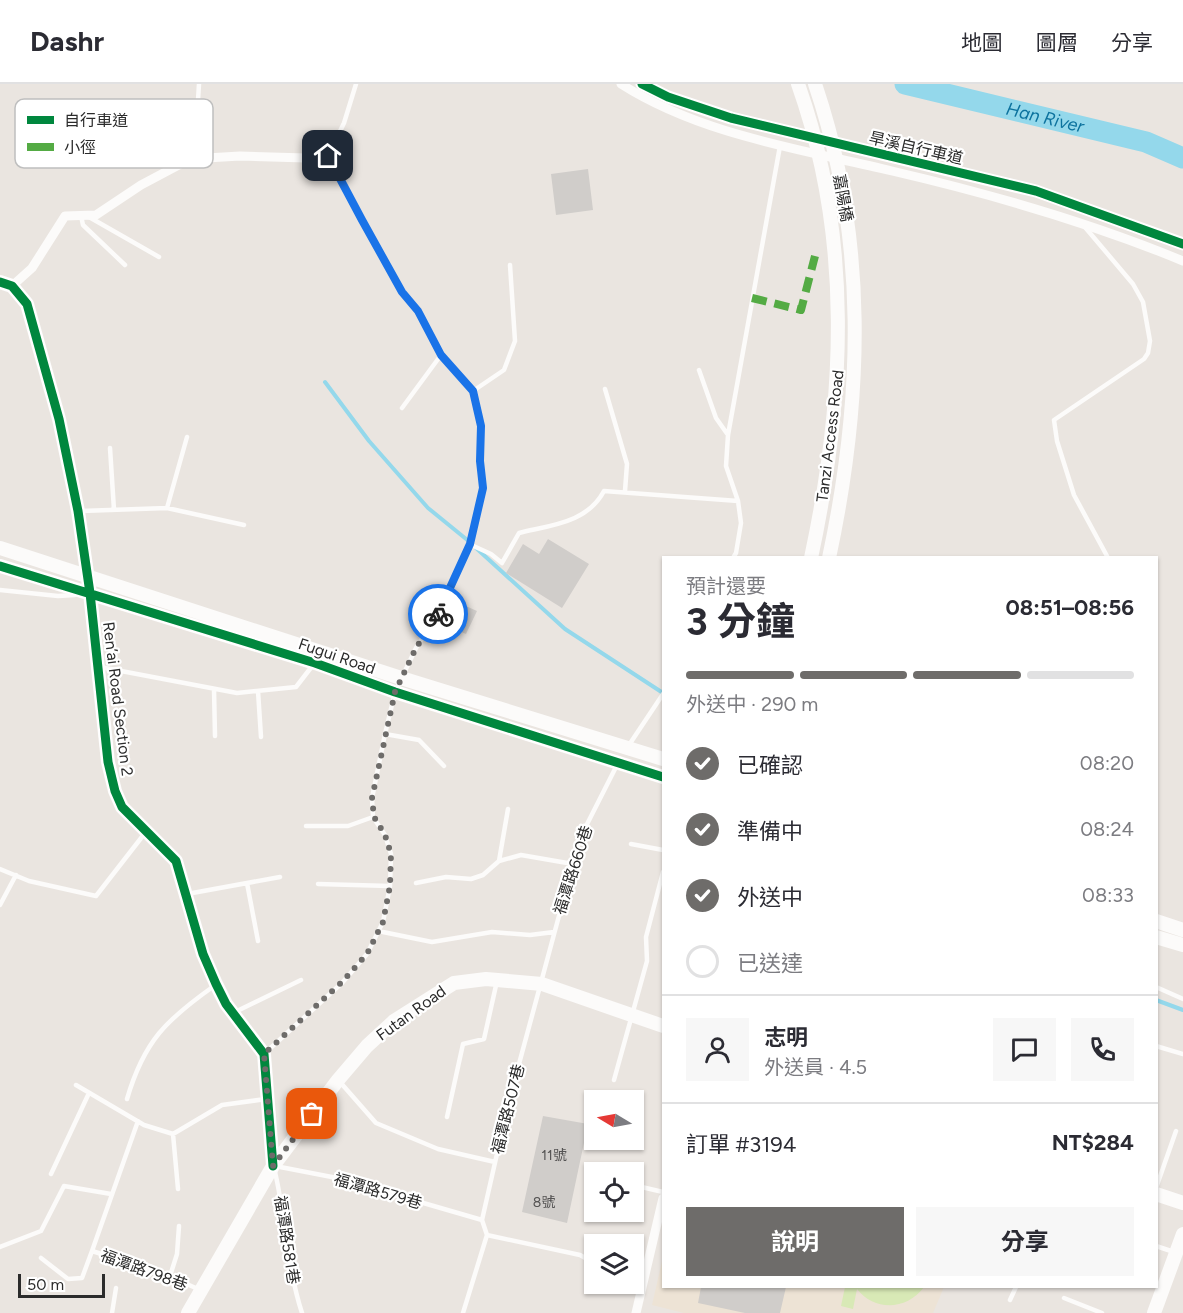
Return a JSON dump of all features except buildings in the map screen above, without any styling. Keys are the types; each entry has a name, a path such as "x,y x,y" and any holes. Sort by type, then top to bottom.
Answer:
{"street":[{"path":"621,84 648,101 780,146 1022,202 1183,261"},
{"name":"嘉陽橋","path":"798,84 826,191 839,314"},
{"name":"嘉陽橋","path":"816,84 826,116 845,203 855,314"},
{"path":"213,158 328,156"},
{"path":"6,284 32,268 65,216 96,215 141,185 173,168"},
{"name":"Ren’ai Road Section 2","path":"6,284 27,304 38,336 78,511 88,575 108,762 115,791 122,807 176,861 203,954 216,984 232,1014 264,1054"},
{"name":"Tanzi Access Road","path":"812,556 833,435 837,396 839,314"},
{"name":"Tanzi Access Road","path":"828,556 850,431 856,369 855,314"},
{"name":"Fugui Road","path":"0,548 401,678 662,759"},
{"name":"Fugui Road","path":"0,566 315,663 395,692 662,777"},
{"path":"1158,922 1183,930"},
{"path":"1158,938 1183,945"},
{"name":"Futan Road","path":"188,1313 273,1166 338,1080 367,1046 394,1021 454,983 497,980 542,984 662,1026"},
{"path":"264,1054 273,1166"},
{"path":"1158,1195 1183,1203"},
{"path":"644,1278 662,1202"},
{"path":"1154,1313 1183,1234"},
{"path":"636,1313 640,1294"}],"lane":[{"path":"199,84 199,99"},
{"path":"264,1054 342,982 367,954 378,931 390,886 391,854 385,835 374,817 372,798 385,734 395,692 401,678 416,648 441,609 470,544 483,488 480,461 481,426 473,391 441,355 418,311 402,292 352,204 328,156 344,123 356,84"},
{"path":"734,556 741,523 738,501 726,466 728,435 780,146"},
{"path":"125,265 83,225 84,216 159,257"},
{"path":"1082,224 1133,284 1143,302 1150,340 1148,353 1144,359 1054,420 1057,441 1074,495 1107,556"},
{"path":"473,391 504,370 516,341 510,265"},
{"path":"402,408 441,355"},
{"path":"699,370 716,418 728,435"},
{"path":"605,389 627,464 625,491"},
{"path":"167,508 187,437"},
{"path":"110,448 114,510"},
{"path":"470,544 491,554 502,563 519,533 562,524 590,509 598,502 604,491 738,501"},
{"path":"78,511 167,508 244,525"},
{"path":"0,590 58,596 90,593"},
{"path":"98,667 237,693 296,687 315,663"},
{"path":"214,689 215,736"},
{"path":"258,691 261,737"},
{"path":"627,747 662,695"},
{"path":"385,734 419,740 444,766"},
{"name":"福潭路660巷","path":"542,984 580,838 619,762"},
{"path":"499,861 508,809"},
{"path":"306,826 348,826 374,817"},
{"path":"0,869 96,896 147,830"},
{"path":"631,843 662,850"},
{"path":"416,883 446,878 471,879 483,875 499,861 522,855 573,864"},
{"path":"0,905 16,875"},
{"path":"614,1080 647,961 646,937 662,876"},
{"path":"187,894 280,877"},
{"path":"248,883 258,941"},
{"path":"318,884 390,886"},
{"path":"378,931 432,942 492,932 530,935 554,932"},
{"path":"232,1014 302,980"},
{"path":"447,1117 463,1044 484,1039 497,980"},
{"path":"127,1099 146,1051 174,1015 216,984"},
{"name":"福潭路507巷","path":"482,1220 508,1101 542,984"},
{"path":"1158,988 1183,999"},
{"path":"1158,1047 1183,1054"},
{"path":"338,1080 376,1123 438,1149 495,1162"},
{"path":"76,1085 138,1121 173,1134"},
{"path":"51,1174 89,1093"},
{"path":"173,1134 222,1105 268,1099"},
{"path":"92,1251 138,1121"},
{"path":"1158,1182 1176,1131"},
{"path":"173,1134 178,1189"},
{"name":"福潭路579巷","path":"273,1166 337,1178 482,1220"},
{"name":"福潭路581巷","path":"273,1166 281,1201 293,1285 302,1313"},
{"path":"0,1247 41,1231 64,1186 111,1194"},
{"path":"644,1188 662,1192"},
{"path":"463,1313 488,1235 482,1220"},
{"path":"170,1276 177,1254 179,1227"},
{"path":"488,1235 584,1257"},
{"path":"1158,1248 1174,1261"},
{"name":"福潭路798巷","path":"41,1258 68,1279 82,1278 92,1251 170,1276 201,1290"},
{"path":"112,1313 116,1288"},
{"path":"1010,1300 1016,1288"},
{"path":"1064,1298 1102,1313"}],"shaded area":[{"path":"662,1261 662,1288 944,1288 933,1313 684,1313 652,1305"}],"green space":[{"path":"845,1288 923,1288 909,1300 891,1305 873,1302 857,1289 853,1309 841,1306"}],"waterway":[{"name":"Han River","path":"905,84 1146,142 1183,158"},
{"path":"325,382 369,441 428,508 471,543"},
{"path":"476,548 565,629 662,692"},
{"path":"1158,1001 1183,1010"}],"marked path":[{"path":"752,298 801,310 815,256"}],"cycle path":[{"name":"旱溪自行車道","path":"642,84 668,97 731,118 1036,191 1183,244"},
{"path":"0,282 12,286 27,304 59,419 78,511 90,593 108,762 115,791 122,807 176,861 203,954 216,984 226,1004 264,1054 273,1166"},
{"path":"0,566 315,663 395,692 662,777"}],"way so far":[{"path":"312,1114 273,1166 264,1054 342,982 367,954 383,922 390,886 391,854 385,835 374,817 372,798 395,692 416,648 438,614"}],"route":[{"path":"328,156 402,292 418,311 441,355 473,391 481,426 480,461 483,488 470,544 438,614"}]}
